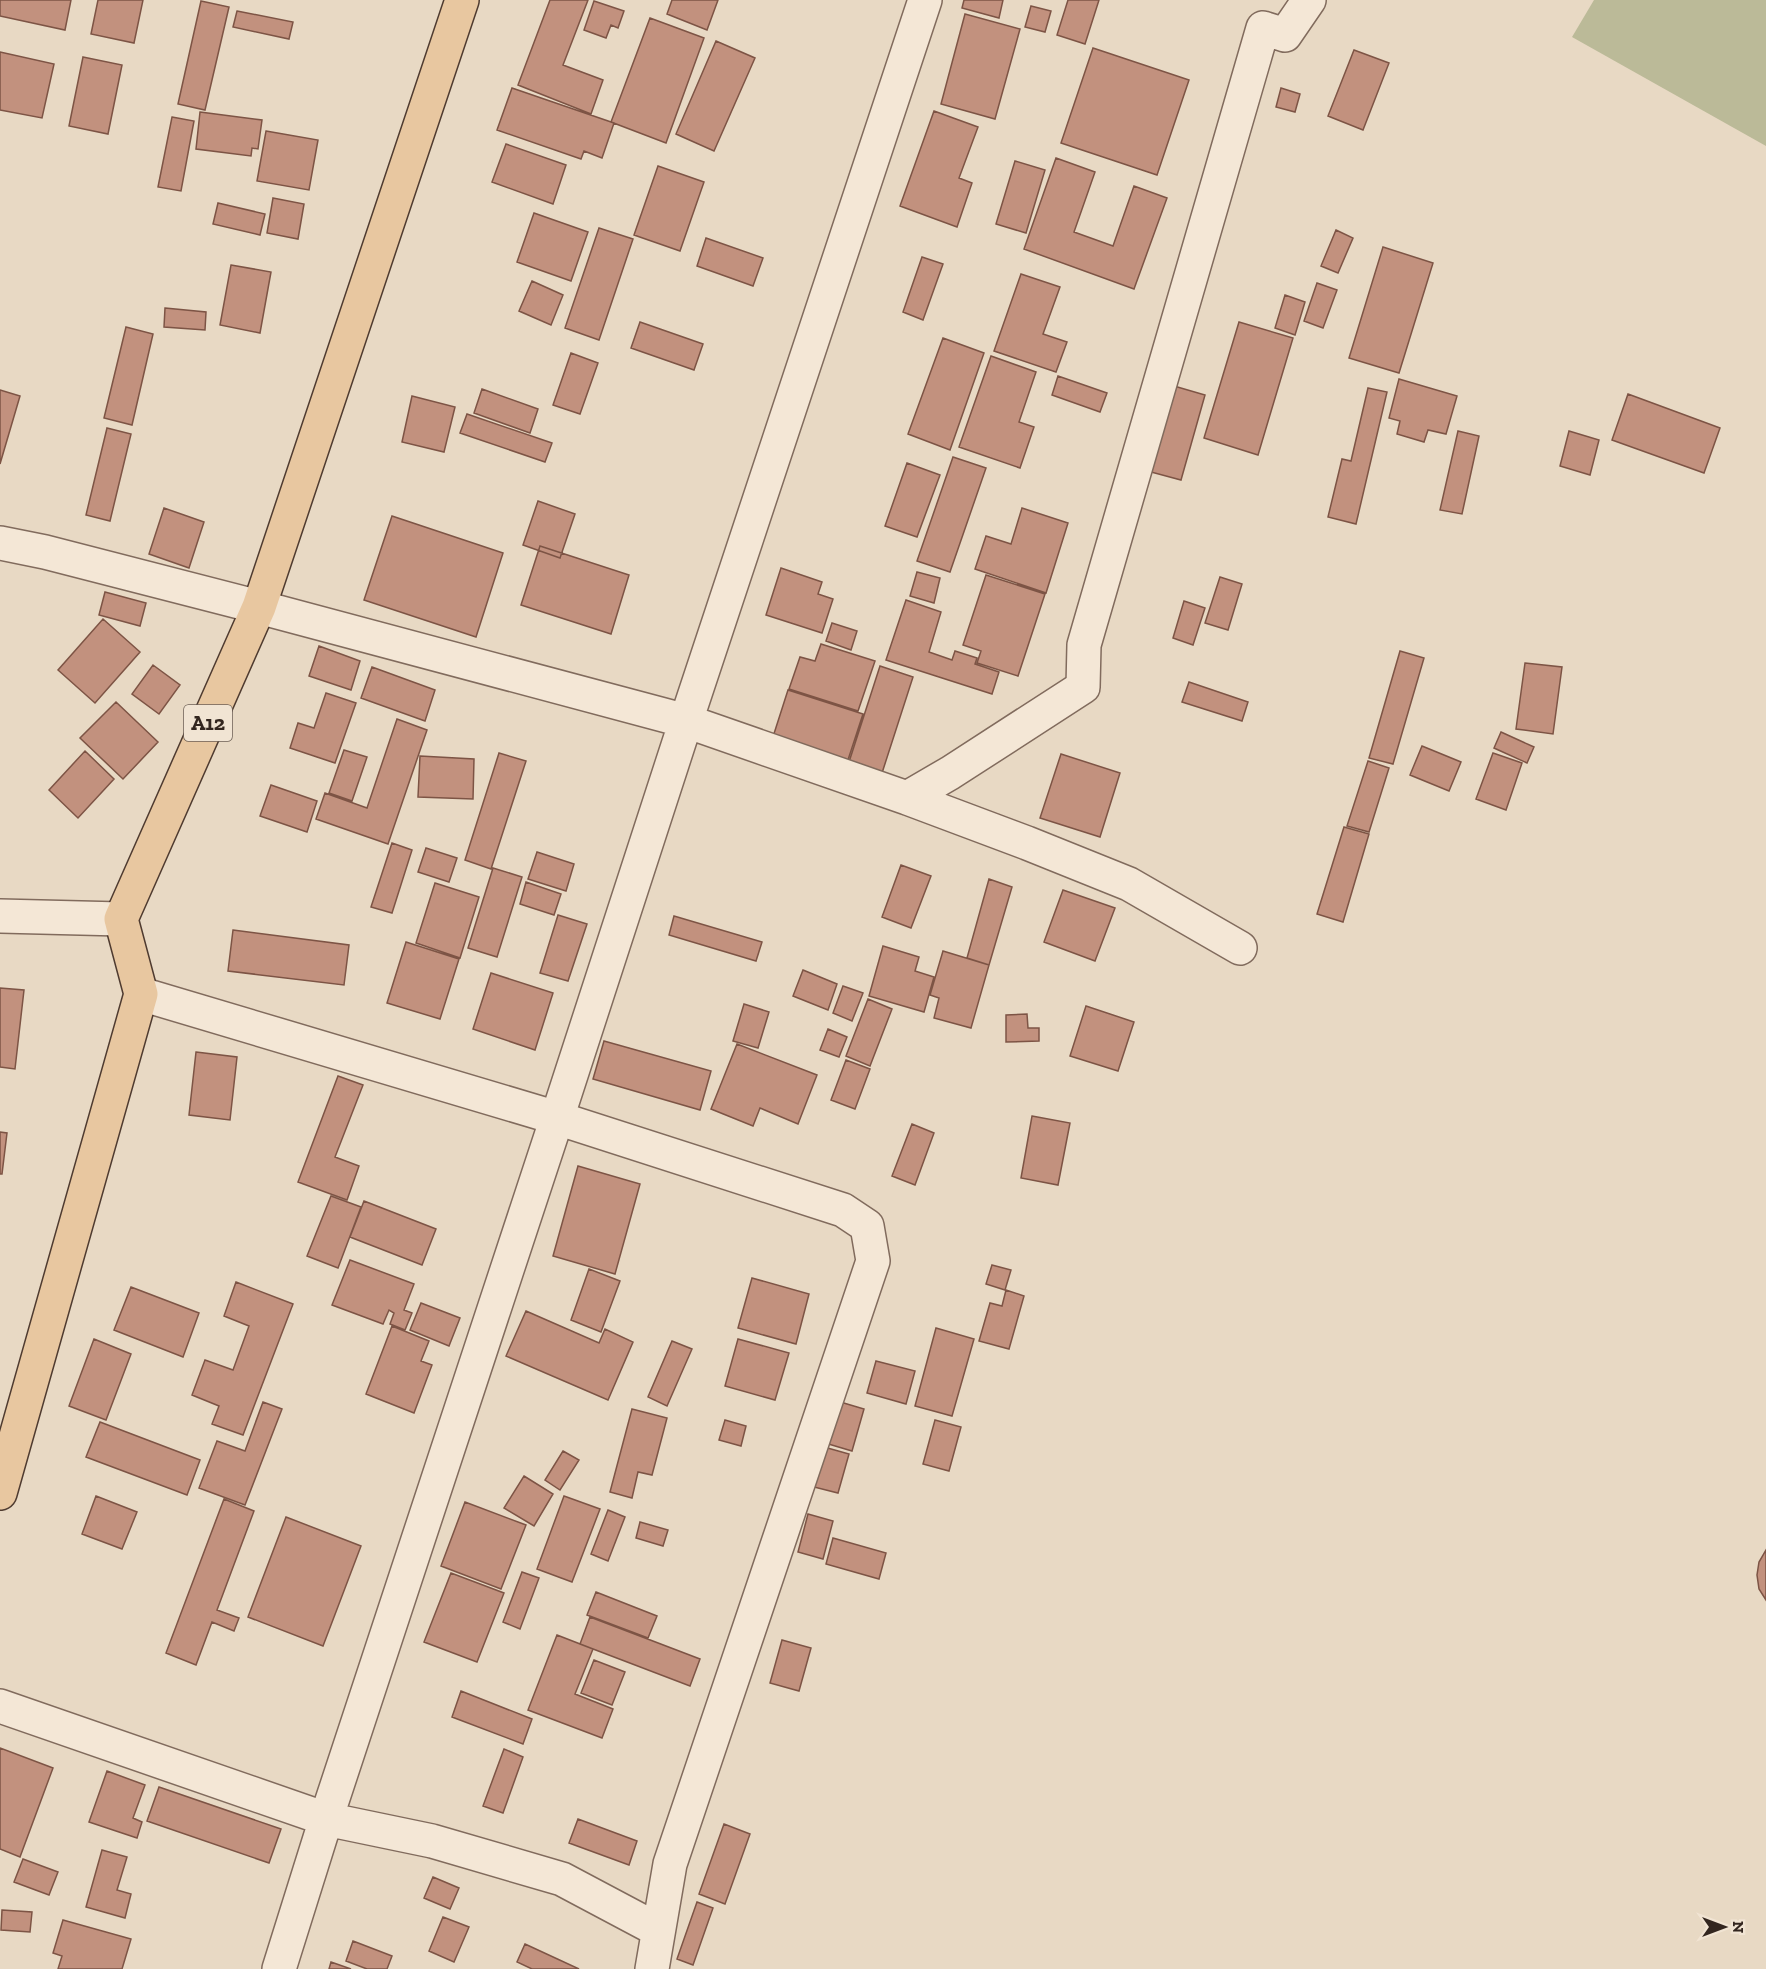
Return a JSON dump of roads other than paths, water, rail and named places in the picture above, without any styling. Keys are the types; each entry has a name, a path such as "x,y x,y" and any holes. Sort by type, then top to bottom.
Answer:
{"main road":[{"name":"A12","path":"121,919 259,607 462,0"},
{"path":"0,1493 141,994 121,919"}],"street":[{"path":"279,1969 326,1819 558,1118 686,721 925,0"},
{"path":"907,798 1083,687 1084,645 1263,28 1285,35 1309,0"},
{"path":"0,543 45,552 259,607 686,721 907,798 1129,884 1240,948"},
{"path":"0,916 121,919"},
{"path":"141,994 558,1118 843,1210 867,1226 873,1261 670,1864 652,1969"},
{"path":"0,1706 326,1819 432,1841 562,1879 658,1930"}]}
